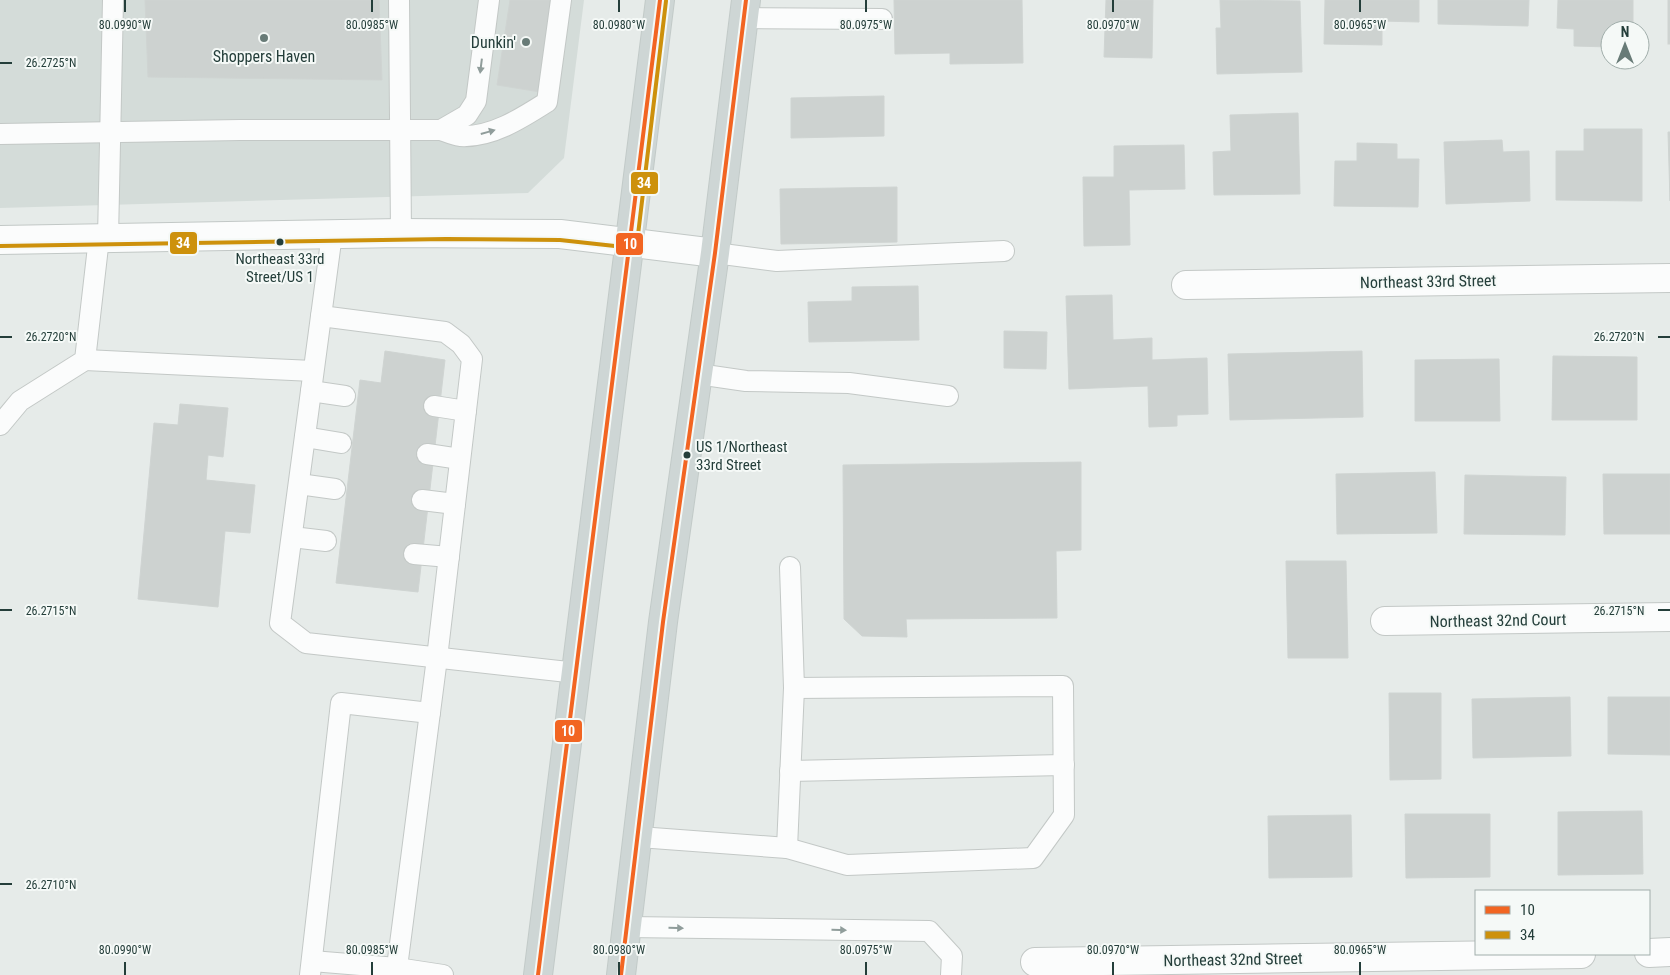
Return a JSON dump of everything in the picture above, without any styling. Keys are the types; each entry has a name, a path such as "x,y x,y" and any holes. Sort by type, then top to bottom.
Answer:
{"main road":[{"path":"538,975 660,0"},
{"path":"621,975 639,837 663,622 715,253 745,9"}],"street":[{"path":"0,240 401,233 560,234 715,253"},
{"name":"Northeast 33rd Street","path":"1186,285 1670,278"},
{"name":"Northeast 32nd Court","path":"1385,621 1670,617"},
{"path":"1650,953 1670,952"},
{"name":"Northeast 32nd Street","path":"1035,962 1513,955"}],"lane":[{"path":"85,360 103,238 110,132 113,0"},
{"path":"399,0 401,233"},
{"path":"441,130 468,115 476,101 489,0"},
{"path":"0,134 240,130 441,130 460,136 487,134 523,118 547,102 561,0"},
{"path":"745,9 882,19"},
{"path":"332,234 280,623 306,643 577,673"},
{"path":"715,253 776,260 1004,251"},
{"path":"321,316 445,332 460,344 472,359 437,658 397,972"},
{"path":"0,425 20,401 85,360 314,371"},
{"path":"698,374 746,381 849,383 948,396"},
{"path":"311,391 344,396"},
{"path":"434,406 466,410"},
{"path":"305,437 341,443"},
{"path":"428,454 460,459"},
{"path":"299,484 335,489"},
{"path":"422,500 455,504"},
{"path":"292,537 326,541"},
{"path":"414,554 449,557"},
{"path":"787,848 794,688 790,567"},
{"path":"639,837 787,848 847,865 1033,858 1064,815 1063,686 794,688"},
{"path":"430,713 341,704 311,968 443,975"},
{"path":"790,771 1064,765"},
{"path":"627,927 929,931 952,956 951,975"}],"shaded area":[{"path":"0,0 584,0 564,158 528,193 0,208"}],"building":[{"name":"Shoppers Haven","path":"145,0 379,0 382,80 148,77"},
{"name":"Dunkin'","path":"510,0 555,0 540,92 497,85"},
{"path":"894,0 1022,0 1023,63 950,64 950,53 895,54"},
{"path":"1106,0 1153,0 1152,58 1104,57"},
{"path":"1220,0 1300,1 1302,72 1217,74 1216,28 1221,28"},
{"path":"1325,0 1419,0 1419,22 1382,21 1382,45 1324,44"},
{"path":"1438,0 1529,0 1528,26 1438,24"},
{"path":"1558,0 1633,0 1633,20 1600,20 1600,47 1574,46 1574,29 1557,28"},
{"path":"1668,0 1670,0 1670,44 1668,44"},
{"path":"884,96 884,136 791,138 791,98"},
{"path":"1298,113 1300,194 1214,195 1213,152 1231,151 1230,115"},
{"path":"1584,129 1642,129 1642,201 1556,200 1556,151 1584,151"},
{"path":"1668,132 1670,132 1670,201"},
{"path":"1502,140 1503,152 1529,151 1530,201 1446,204 1444,142"},
{"path":"1357,143 1397,144 1397,159 1419,159 1418,207 1334,206 1335,161 1357,161"},
{"path":"1184,145 1185,189 1129,190 1130,245 1084,246 1083,177 1114,177 1114,146"},
{"path":"897,187 897,242 781,244 780,189"},
{"path":"918,286 919,340 809,342 808,302 852,301 852,287"},
{"path":"1112,295 1113,340 1152,338 1152,360 1207,358 1208,414 1177,415 1177,426 1149,427 1148,386 1069,389 1066,296"},
{"path":"1004,331 1047,332 1046,369 1004,368"},
{"path":"385,351 445,360 418,592 336,583 360,380 381,383"},
{"path":"1362,351 1363,417 1230,420 1228,354"},
{"path":"1553,356 1637,357 1637,420 1552,420"},
{"path":"1499,359 1500,421 1415,421 1415,360"},
{"path":"180,404 228,408 223,457 208,455 206,480 255,485 250,533 225,531 218,607 138,599 154,423 178,425"},
{"path":"1081,462 1081,550 1056,551 1057,618 906,619 907,637 862,636 844,619 843,465"},
{"path":"1435,472 1437,533 1337,534 1336,474"},
{"path":"1603,474 1670,474 1670,534 1604,534"},
{"path":"1465,475 1566,477 1565,535 1464,534"},
{"path":"1286,561 1346,561 1348,658 1288,658"},
{"path":"1389,693 1441,693 1441,779 1390,780"},
{"path":"1570,697 1571,756 1473,758 1472,699"},
{"path":"1608,697 1670,697 1670,755 1608,754"},
{"path":"1642,811 1643,874 1558,875 1558,812"},
{"path":"1405,814 1490,814 1490,877 1406,878"},
{"path":"1351,815 1352,877 1269,878 1268,816"}],"transit line":[{"name":"10","path":"538,975 660,0"},
{"name":"10","path":"621,975 663,622 715,253 746,0"},
{"name":"34","path":"0,246 446,239 560,240 633,248 637,243 666,1"}],"place":[{"name":"Shoppers Haven","path":"264,38"},
{"name":"Dunkin'","path":"526,42"},
{"name":"Northeast 33rd Street/US 1","path":"280,242"},
{"name":"US 1/Northeast 33rd Street","path":"687,455"}]}
